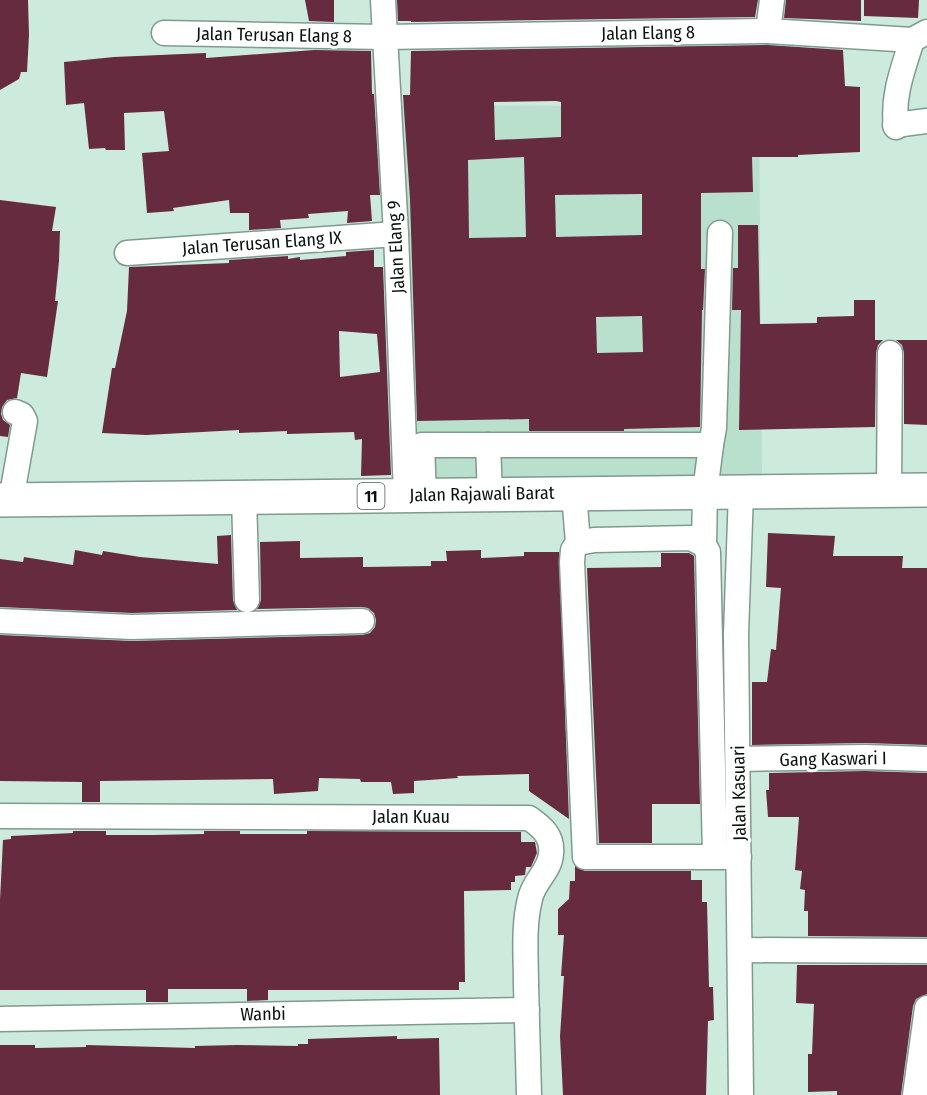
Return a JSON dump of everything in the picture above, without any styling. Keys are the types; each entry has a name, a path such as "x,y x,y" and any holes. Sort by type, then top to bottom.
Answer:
{"highway":[{"name":"Jalan Rajawali Barat","path":"6,500 927,490"}],"street":[{"name":"Jalan Elang 9","path":"383,0 396,234 415,495"},
{"path":"768,31 772,0"},
{"name":"Jalan Elang 8","path":"385,37 768,31 920,36"},
{"name":"Jalan Terusan Elang 8","path":"164,33 385,37"},
{"path":"920,36 897,90 896,126 927,121"},
{"path":"714,856 709,561 704,545 705,492 714,428 720,233"},
{"name":"Jalan Terusan Elang IX","path":"127,253 396,234"},
{"path":"889,490 890,353"},
{"path":"6,500 25,421 22,415 15,412"},
{"path":"415,495 422,445 711,445"},
{"path":"488,445 490,494"},
{"name":"Jalan Kasuari","path":"741,492 736,634 741,1095"},
{"path":"574,494 578,543 573,550 572,562 585,857 740,857"},
{"path":"244,497 247,600"},
{"path":"578,543 594,540 691,538 704,545"},
{"path":"0,621 132,627 362,621"},
{"name":"Gang Kaswari I","path":"738,759 865,757 927,759"},
{"name":"Jalan Kuau","path":"0,816 529,818 545,830 551,842 552,856 536,883 530,899 525,945 529,1095"},
{"path":"740,950 927,951"},
{"path":"915,1095 927,1008"},
{"name":"Wanbi","path":"0,1019 527,1010"}],"shaded area":[{"path":"396,105 759,107 762,482 418,486"}],"building":[{"path":"0,0 28,0 29,35 27,72 21,72 19,79 0,90"},
{"path":"305,0 334,0 334,22 309,21"},
{"path":"397,0 758,0 755,17 411,22 398,21"},
{"path":"786,0 861,0 861,21 784,18"},
{"path":"864,0 919,0 918,18 864,16"},
{"path":"768,45 843,50 845,86 860,87 860,152 798,155 798,157 752,157 753,192 701,193 701,269 705,269 700,427 624,429 624,431 529,431 529,419 417,421 410,199 403,95 410,95 411,51","holes":["494,102 561,102 561,137 495,140","524,157 526,237 469,238 468,160","642,194 642,235 556,237 555,195","642,316 643,352 597,353 596,317"]},
{"path":"314,50 371,51 380,195 370,195 372,221 347,223 348,211 308,214 309,218 280,220 281,228 249,230 249,213 230,213 229,200 173,208 174,211 147,213 142,153 169,151 164,111 124,113 125,150 89,149 84,103 66,105 64,62 114,57 206,53 206,58"},
{"path":"0,200 56,207 52,231 60,231 55,301 58,301 47,377 21,373 17,398 7,400 2,407 3,420 10,425 8,437 0,436"},
{"path":"738,225 758,225 760,324 817,323 817,317 854,316 854,300 875,300 875,340 883,340 878,345 876,353 875,427 739,430 741,310 732,310 733,268 738,268"},
{"path":"374,250 374,267 383,267 391,475 361,476 362,439 355,440 354,432 287,434 287,431 239,433 239,430 146,435 102,433 112,368 115,368 127,311 129,267 229,263 229,260 288,256 288,259 300,257 300,260 346,256 346,252","holes":["339,331 377,334 380,372 340,377"]},
{"path":"896,340 927,340 927,425 904,424 904,353 902,345"},
{"path":"768,533 835,536 833,556 903,556 902,568 927,568 927,745 865,743 752,745 752,682 767,682 771,649 776,650 781,588 766,587"},
{"path":"231,535 233,600 237,610 132,613 0,607 0,559 23,562 24,557 73,565 75,550 102,555 103,551 140,557 218,564 217,536"},
{"path":"300,541 300,558 363,557 363,567 431,566 431,561 447,561 446,551 481,550 481,558 524,556 524,552 559,552 569,819 529,791 529,774 457,776 458,778 414,781 414,793 393,794 391,782 361,782 360,779 319,778 318,791 274,794 273,779 100,781 100,802 82,802 82,782 0,781 0,635 132,641 370,633 375,627 376,620 374,613 368,608 257,609 261,600 260,542"},
{"path":"661,553 689,553 694,556 700,804 652,804 652,843 599,843 587,568 661,567"},
{"path":"865,771 927,773 927,937 808,936 808,911 804,911 805,890 800,889 802,871 795,870 799,817 768,817 766,790 769,790 769,773"},
{"path":"73,831 106,831 106,835 204,834 204,831 240,831 240,834 307,834 307,831 521,832 521,842 535,842 537,853 531,867 526,867 525,875 515,876 515,882 511,882 511,890 464,891 465,982 459,982 459,990 268,990 268,1000 247,1001 247,989 168,989 168,1002 146,1002 146,990 0,990 3,840 11,839 11,836 73,833"},
{"path":"575,866 585,871 691,871 691,880 702,880 702,902 707,902 709,987 713,987 714,1020 708,1021 706,1095 563,1095 560,1036 564,935 558,935 558,909 569,899 570,881 575,881"},
{"path":"797,965 927,965 927,994 916,999 913,1006 901,1095 837,1095 837,1091 808,1092 808,1054 812,1054 814,1004 796,1003"},
{"path":"397,1036 397,1039 439,1038 440,1095 0,1095 0,1045 35,1045 35,1048 86,1047 86,1045 195,1048 195,1046 236,1045 298,1046 298,1044 308,1044 308,1039"}]}
